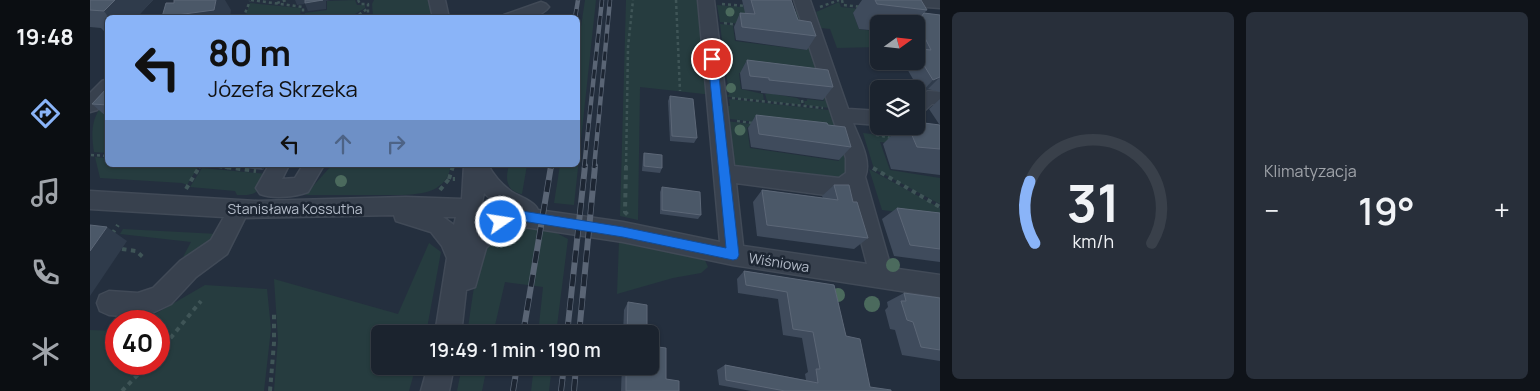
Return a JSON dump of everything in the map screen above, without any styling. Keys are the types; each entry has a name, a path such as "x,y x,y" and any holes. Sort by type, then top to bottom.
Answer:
{"street":[{"path":"437,0 440,15"},
{"path":"802,0 842,118 882,277"},
{"path":"898,0 940,3"},
{"path":"706,1 733,255"},
{"path":"519,15 541,8"},
{"path":"90,105 105,88"},
{"path":"925,100 928,97 940,98"},
{"path":"842,118 870,118"},
{"path":"270,168 267,188 301,186 313,167"},
{"path":"449,325 461,237 473,198 474,167"},
{"path":"479,167 484,180 490,188 530,217"},
{"path":"725,173 833,187 842,186 855,168"},
{"name":"Stanisława Kossutha","path":"90,200 258,210 387,207 470,209"},
{"path":"387,207 405,215 437,223 452,239 458,259"},
{"path":"109,302 148,303 162,296 188,269 219,247 238,209"},
{"name":"Wiśniowa","path":"470,209 623,232 733,255 940,286"},
{"path":"450,325 463,291 475,248 481,237 501,222 530,217"},
{"path":"435,391 439,375"}],"path":[{"path":"276,2 287,0"},
{"path":"358,0 360,4 368,4 368,15"},
{"path":"633,0 634,11 629,38 630,87 627,102 625,212 634,219"},
{"path":"676,0 680,91"},
{"path":"244,15 251,1 276,2 303,7 303,15"},
{"path":"706,1 746,6 746,2"},
{"path":"359,15 368,9"},
{"path":"708,22 742,25"},
{"path":"764,94 766,102"},
{"path":"716,96 803,106 842,118 893,139"},
{"path":"802,100 803,106"},
{"path":"719,119 762,124"},
{"path":"90,155 105,156"},
{"path":"186,189 200,167"},
{"path":"249,167 270,168"},
{"path":"449,179 452,167"},
{"path":"855,168 940,207"},
{"path":"109,239 118,225"},
{"path":"122,249 136,251 144,258"},
{"path":"170,339 201,301"},
{"path":"270,391 274,343 274,312"},
{"path":"122,391 137,375"}],"green space":[{"path":"355,0 357,5 365,5 365,8 353,15 304,15 305,13 327,10 327,1"},
{"path":"374,0 429,0 433,15 373,15 372,4"},
{"path":"585,0 596,0 580,149 580,33"},
{"path":"626,0 703,0 713,95 640,87 638,220 620,216"},
{"path":"839,2 841,7 872,10 874,15 853,13 859,29 870,31 870,47 837,48 830,29 821,28 816,12"},
{"path":"250,3 301,8 300,15 246,15"},
{"path":"717,5 803,12 809,30 720,22"},
{"path":"720,24 750,27 733,26 735,41 807,50 803,35 809,32 837,109 805,105 804,101 807,101 807,99 824,101 818,83 739,73 741,89 763,94 764,101 721,96 729,95"},
{"path":"765,94 797,98 800,100 801,105 767,101"},
{"path":"729,99 838,111 845,133 722,118 720,105 730,106"},
{"path":"105,101 105,153 94,152 92,136 98,111"},
{"path":"725,121 769,126 765,129 747,127 750,148 839,161 834,140 846,135 847,181 730,172"},
{"path":"863,133 904,138 907,145 880,142 890,170 940,178 940,204 874,169"},
{"path":"95,157 105,158 105,167 198,167 187,185 182,183 100,178"},
{"path":"330,167 450,167 449,174 441,184 424,193 398,195 305,195"},
{"path":"509,167 527,167 522,194 510,187 507,175"},
{"path":"560,167 578,167 574,205 554,203"},
{"path":"202,168 268,174 257,191 250,195 237,195 235,191 190,187"},
{"path":"869,169 940,208 940,218 882,210"},
{"path":"511,224 549,229 568,239 557,325 539,325 543,287 505,282 495,325 468,325 479,253"},
{"path":"123,229 218,234 196,255 183,257 191,242 120,234"},
{"path":"619,241 704,258 708,267 701,273 673,278 617,294"},
{"path":"429,243 441,252 428,325 371,325 371,375 413,375 409,391 274,391 278,339 274,279 398,314"},
{"path":"205,285 267,289 271,329 264,391 90,391 90,330 105,331 105,375 170,375 170,310 162,310"},
{"path":"460,375 485,375 482,391 457,391"},
{"path":"533,375 551,375 549,391 531,391"}],"building":[{"path":"90,0 115,0 104,11 90,10"},
{"path":"174,0 216,0 214,10 163,15 166,3 174,3"},
{"path":"305,0 323,0 305,3"},
{"path":"751,0 791,0 798,20 811,22 816,36 742,27 740,13 755,14"},
{"path":"875,0 921,0 927,10 877,4"},
{"path":"924,13 940,15 940,77 933,80 925,67 925,49 931,50 925,38 925,15 922,15"},
{"path":"747,60 828,70 833,87 750,76"},
{"path":"105,90 105,105 92,104"},
{"path":"670,96 693,99 697,138 672,136"},
{"path":"756,115 827,123 828,125 845,127 851,147 759,134"},
{"path":"925,123 940,125 940,149 917,147 912,135 925,135"},
{"path":"644,153 662,155 662,168 644,166"},
{"path":"834,185 849,185 853,202 857,202 868,238 767,225 762,190 838,200"},
{"path":"662,187 700,192 701,215 662,210"},
{"path":"897,208 940,213 940,249 910,245"},
{"path":"90,225 107,227 90,251"},
{"path":"744,271 834,285 846,336 860,339 870,387 891,391 785,391 726,380 725,365 818,383 816,369 820,369 813,332 793,329 787,292 746,285"},
{"path":"904,293 940,298 940,350 921,347 913,322 907,320 901,301 906,301"},
{"path":"628,302 647,305 647,325 627,325"},
{"path":"659,347 666,348 666,379 679,381 679,391 626,391 626,375 659,375"}],"railway":[{"path":"576,15 578,0"},
{"path":"584,168 602,0"},
{"path":"594,168 610,0"},
{"path":"568,325 585,166"},
{"path":"580,325 595,166"},
{"path":"524,325 551,167"},
{"path":"513,391 516,375"},
{"path":"561,391 563,375"},
{"path":"574,391 575,375"}],"route":[{"path":"501,222 522,216 623,232 733,255 712,59"}]}
